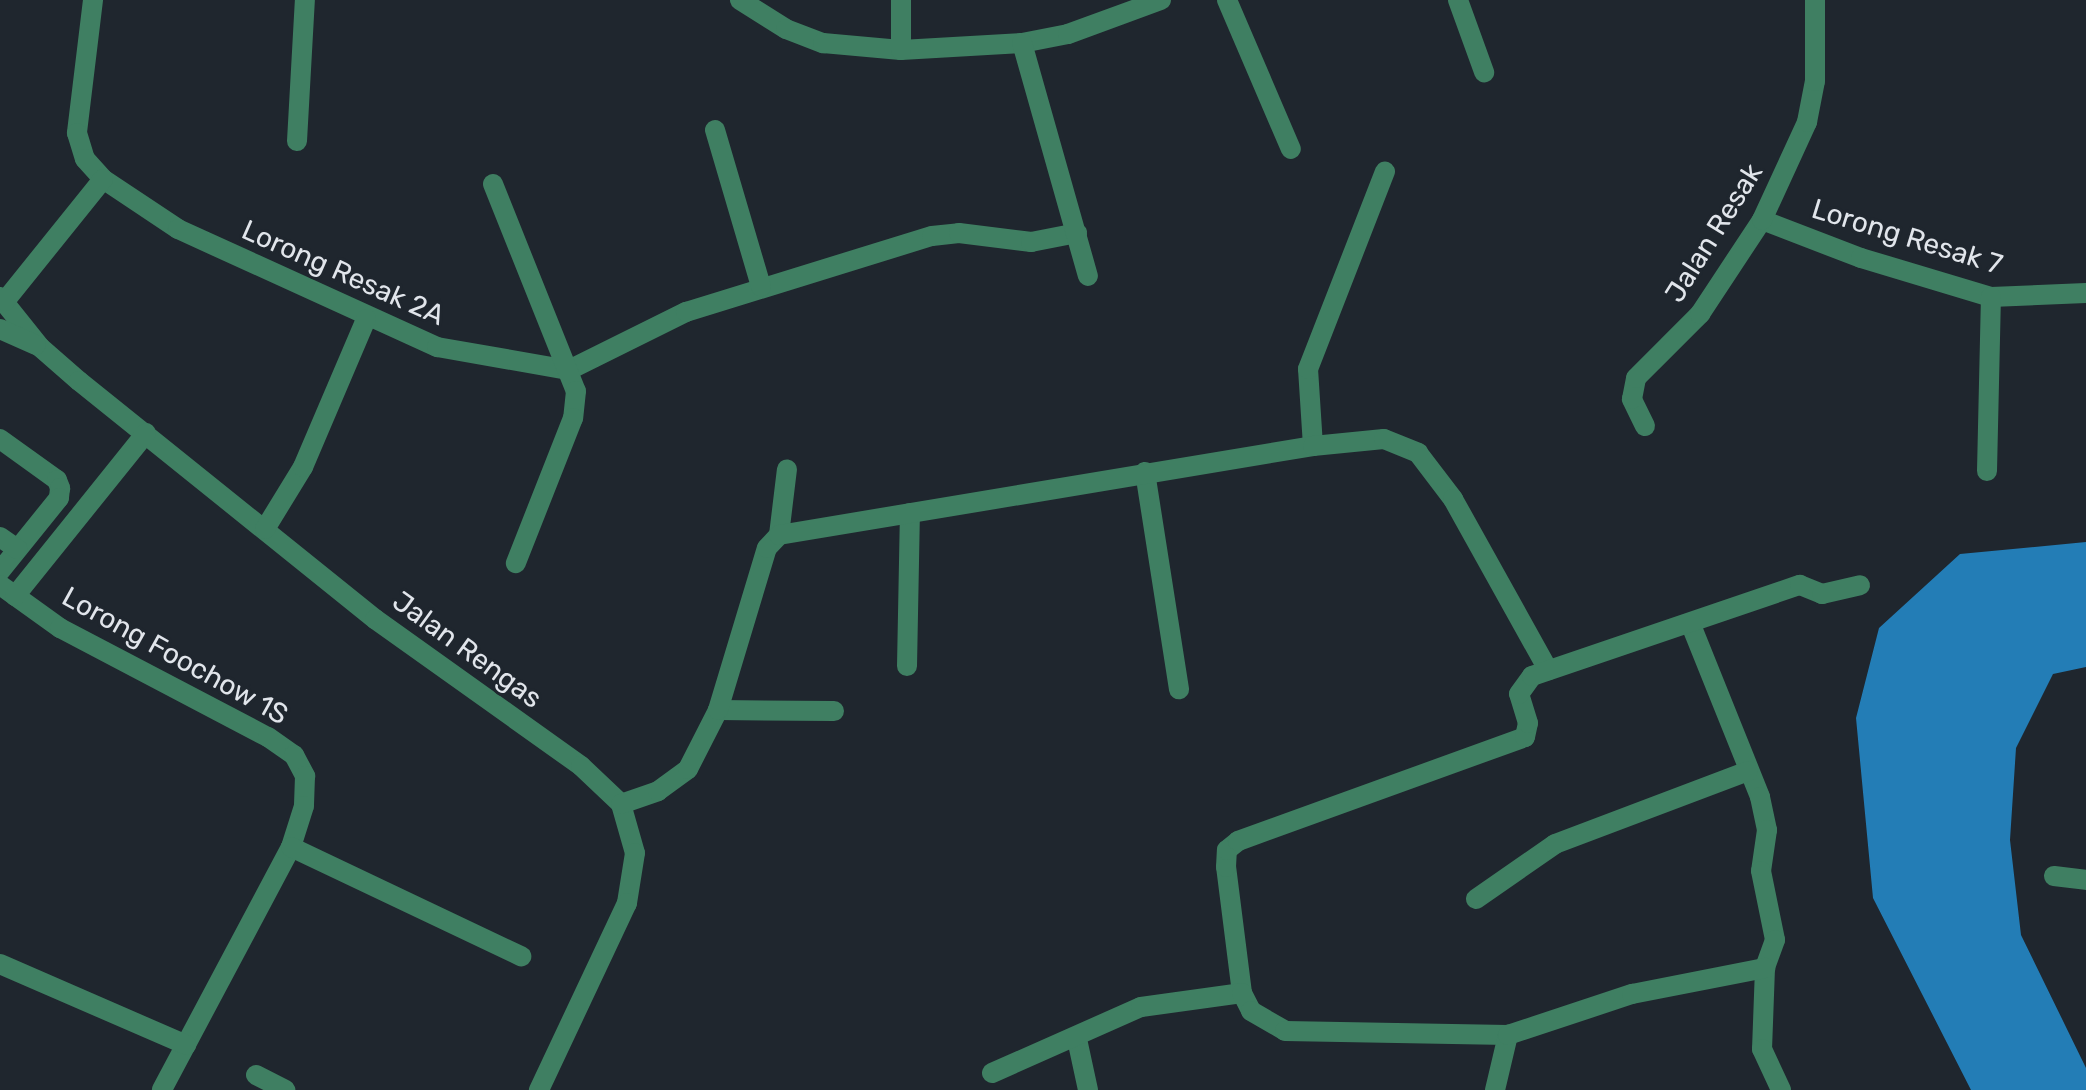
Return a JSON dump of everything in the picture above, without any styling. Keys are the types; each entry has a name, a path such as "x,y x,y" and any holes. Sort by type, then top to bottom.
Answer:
{"street":[{"name":"Lorong Resak 2A","path":"93,0 77,133 85,159 103,179 178,229 366,319 437,347 569,370"},
{"path":"297,141 305,0"},
{"path":"740,0 786,29 823,43 901,50 1022,43 1068,34 1161,0"},
{"path":"901,0 901,50"},
{"path":"1227,0 1291,149"},
{"path":"1458,0 1484,72"},
{"name":"Jalan Resak","path":"1645,426 1632,399 1636,378 1700,314 1762,220 1807,122 1815,81 1815,0"},
{"path":"1022,43 1088,276"},
{"path":"715,130 761,286"},
{"path":"1313,446 1308,369 1385,172"},
{"path":"3,299 103,179"},
{"path":"493,184 576,391 573,418 516,563"},
{"name":"Lorong Resak 7","path":"1762,220 1861,258 1991,297 2086,293"},
{"path":"569,370 686,312 761,286 932,236 959,233 1031,242 1077,233"},
{"path":"1987,471 1991,297"},
{"name":"Jalan Rengas","path":"3,299 40,347 375,619 581,766 621,804"},
{"path":"265,529 303,467 366,319"},
{"name":"Jalan Rengas","path":"0,329 40,347"},
{"path":"7,590 146,433"},
{"path":"0,439 57,480 60,488 59,498 0,571"},
{"path":"779,535 1145,472 1313,446 1384,439 1418,453 1448,490 1548,670"},
{"path":"539,1090 627,903 635,853 621,804 658,791 688,769 718,710 767,548 779,535 787,469"},
{"path":"1145,472 1179,689"},
{"path":"907,666 910,513"},
{"path":"0,537 17,549"},
{"path":"1765,968 1632,994 1508,1035 1285,1031 1251,1011 1242,993 1227,850 1342,801 1525,737 1528,723 1521,688 1548,670 1691,625 1800,585 1822,594 1860,585"},
{"name":"Lorong Foochow 1S","path":"7,590 60,628 294,755 305,776 304,806 291,847 162,1090"},
{"path":"1691,625 1748,771 1767,830 1761,871 1775,940 1765,968 1762,1049 1781,1090"},
{"path":"718,710 834,711"},
{"path":"1476,899 1555,844 1748,771"},
{"path":"291,847 521,956"},
{"path":"2054,876 2086,880"},
{"path":"0,964 186,1045"},
{"path":"992,1073 1077,1039 1096,1024 1141,1007 1242,993"},
{"path":"1495,1090 1508,1035"},
{"path":"1077,1039 1088,1090"},
{"path":"256,1075 285,1090"}],"water":[{"path":"2086,542 2086,667 2053,674 2016,748 2010,840 2021,935 2086,1068 2086,1090 1971,1090 1873,898 1856,718 1879,628 1960,554"}]}
